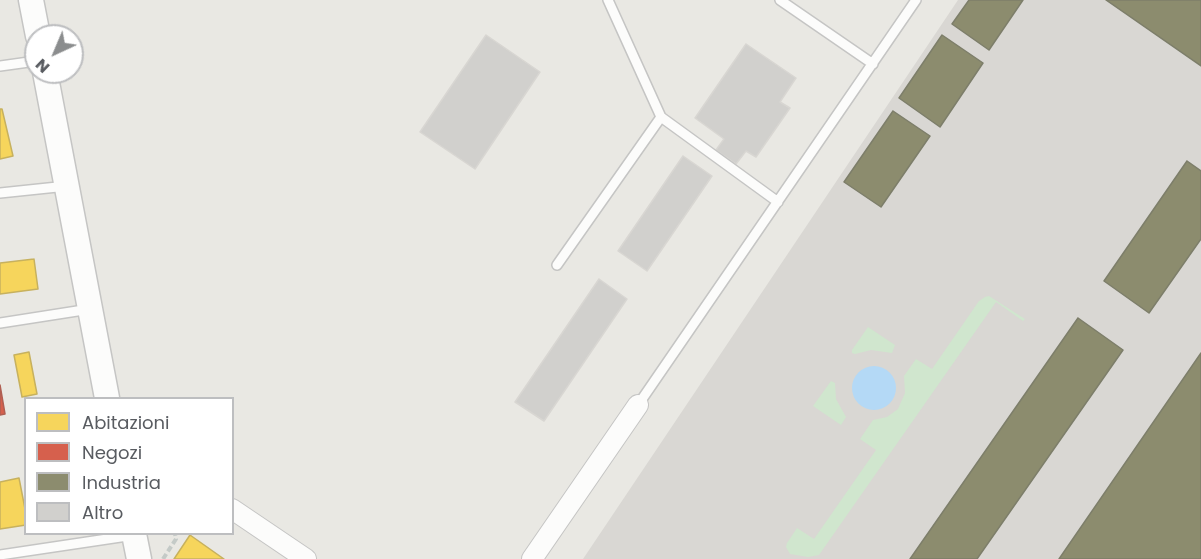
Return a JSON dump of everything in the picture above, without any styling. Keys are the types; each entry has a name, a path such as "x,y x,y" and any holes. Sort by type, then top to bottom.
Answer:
{"street":[{"path":"31,0 36,24"},
{"path":"47,84 107,397"},
{"path":"532,559 638,405"},
{"path":"234,510 306,559"},
{"path":"134,535 139,559"}],"lane":[{"path":"608,0 661,117 778,202"},
{"path":"780,0 873,64"},
{"path":"638,405 914,3 903,0"},
{"path":"0,66 24,63"},
{"path":"557,264 661,117"},
{"path":"0,193 66,186"},
{"path":"0,322 90,309"},
{"path":"0,555 128,535"}],"path":[{"path":"163,559 176,539 175,535"}],"shaded area":[{"path":"958,0 1201,0 1201,559 583,559"}],"green space":[{"path":"989,296 1025,319 1023,321 996,302 819,555 808,557 790,554 786,547 787,543 797,528 814,539 876,450 860,439 873,420 887,417 898,409 905,393 904,376 916,359 932,369 979,301"},
{"path":"868,327 895,345 892,353 871,350 852,353"},
{"path":"831,381 835,383 836,399 846,417 841,425 813,406"}],"water":[{"path":"874,366 889,373 896,388 889,403 874,410 859,403 852,388 859,373"}],"building: Abitazioni":[{"path":"0,109 2,109 13,156 0,159"},
{"path":"34,259 38,289 0,294 0,263"},
{"path":"29,352 37,394 22,397 14,355"},
{"path":"19,478 24,504 24,525 0,529 0,482"},
{"path":"190,535 224,559 174,559"}],"building: Negozi":[{"path":"0,385 5,414 0,415"}],"building: Industria":[{"path":"969,0 1023,0 989,50 952,24"},
{"path":"1106,0 1201,0 1201,66"},
{"path":"942,35 983,63 940,127 899,98"},
{"path":"893,111 930,136 881,207 844,182"},
{"path":"1187,161 1201,171 1201,239 1149,313 1104,281"},
{"path":"1078,318 1123,350 977,559 910,559"},
{"path":"1201,353 1201,559 1059,559"}],"building: Altro":[{"path":"486,35 540,72 475,169 420,132"},
{"path":"746,44 796,78 780,102 790,108 756,157 746,151 736,164 716,150 724,139 695,118"},
{"path":"683,156 712,176 647,271 618,251"},
{"path":"599,279 627,299 544,421 515,402"}]}
